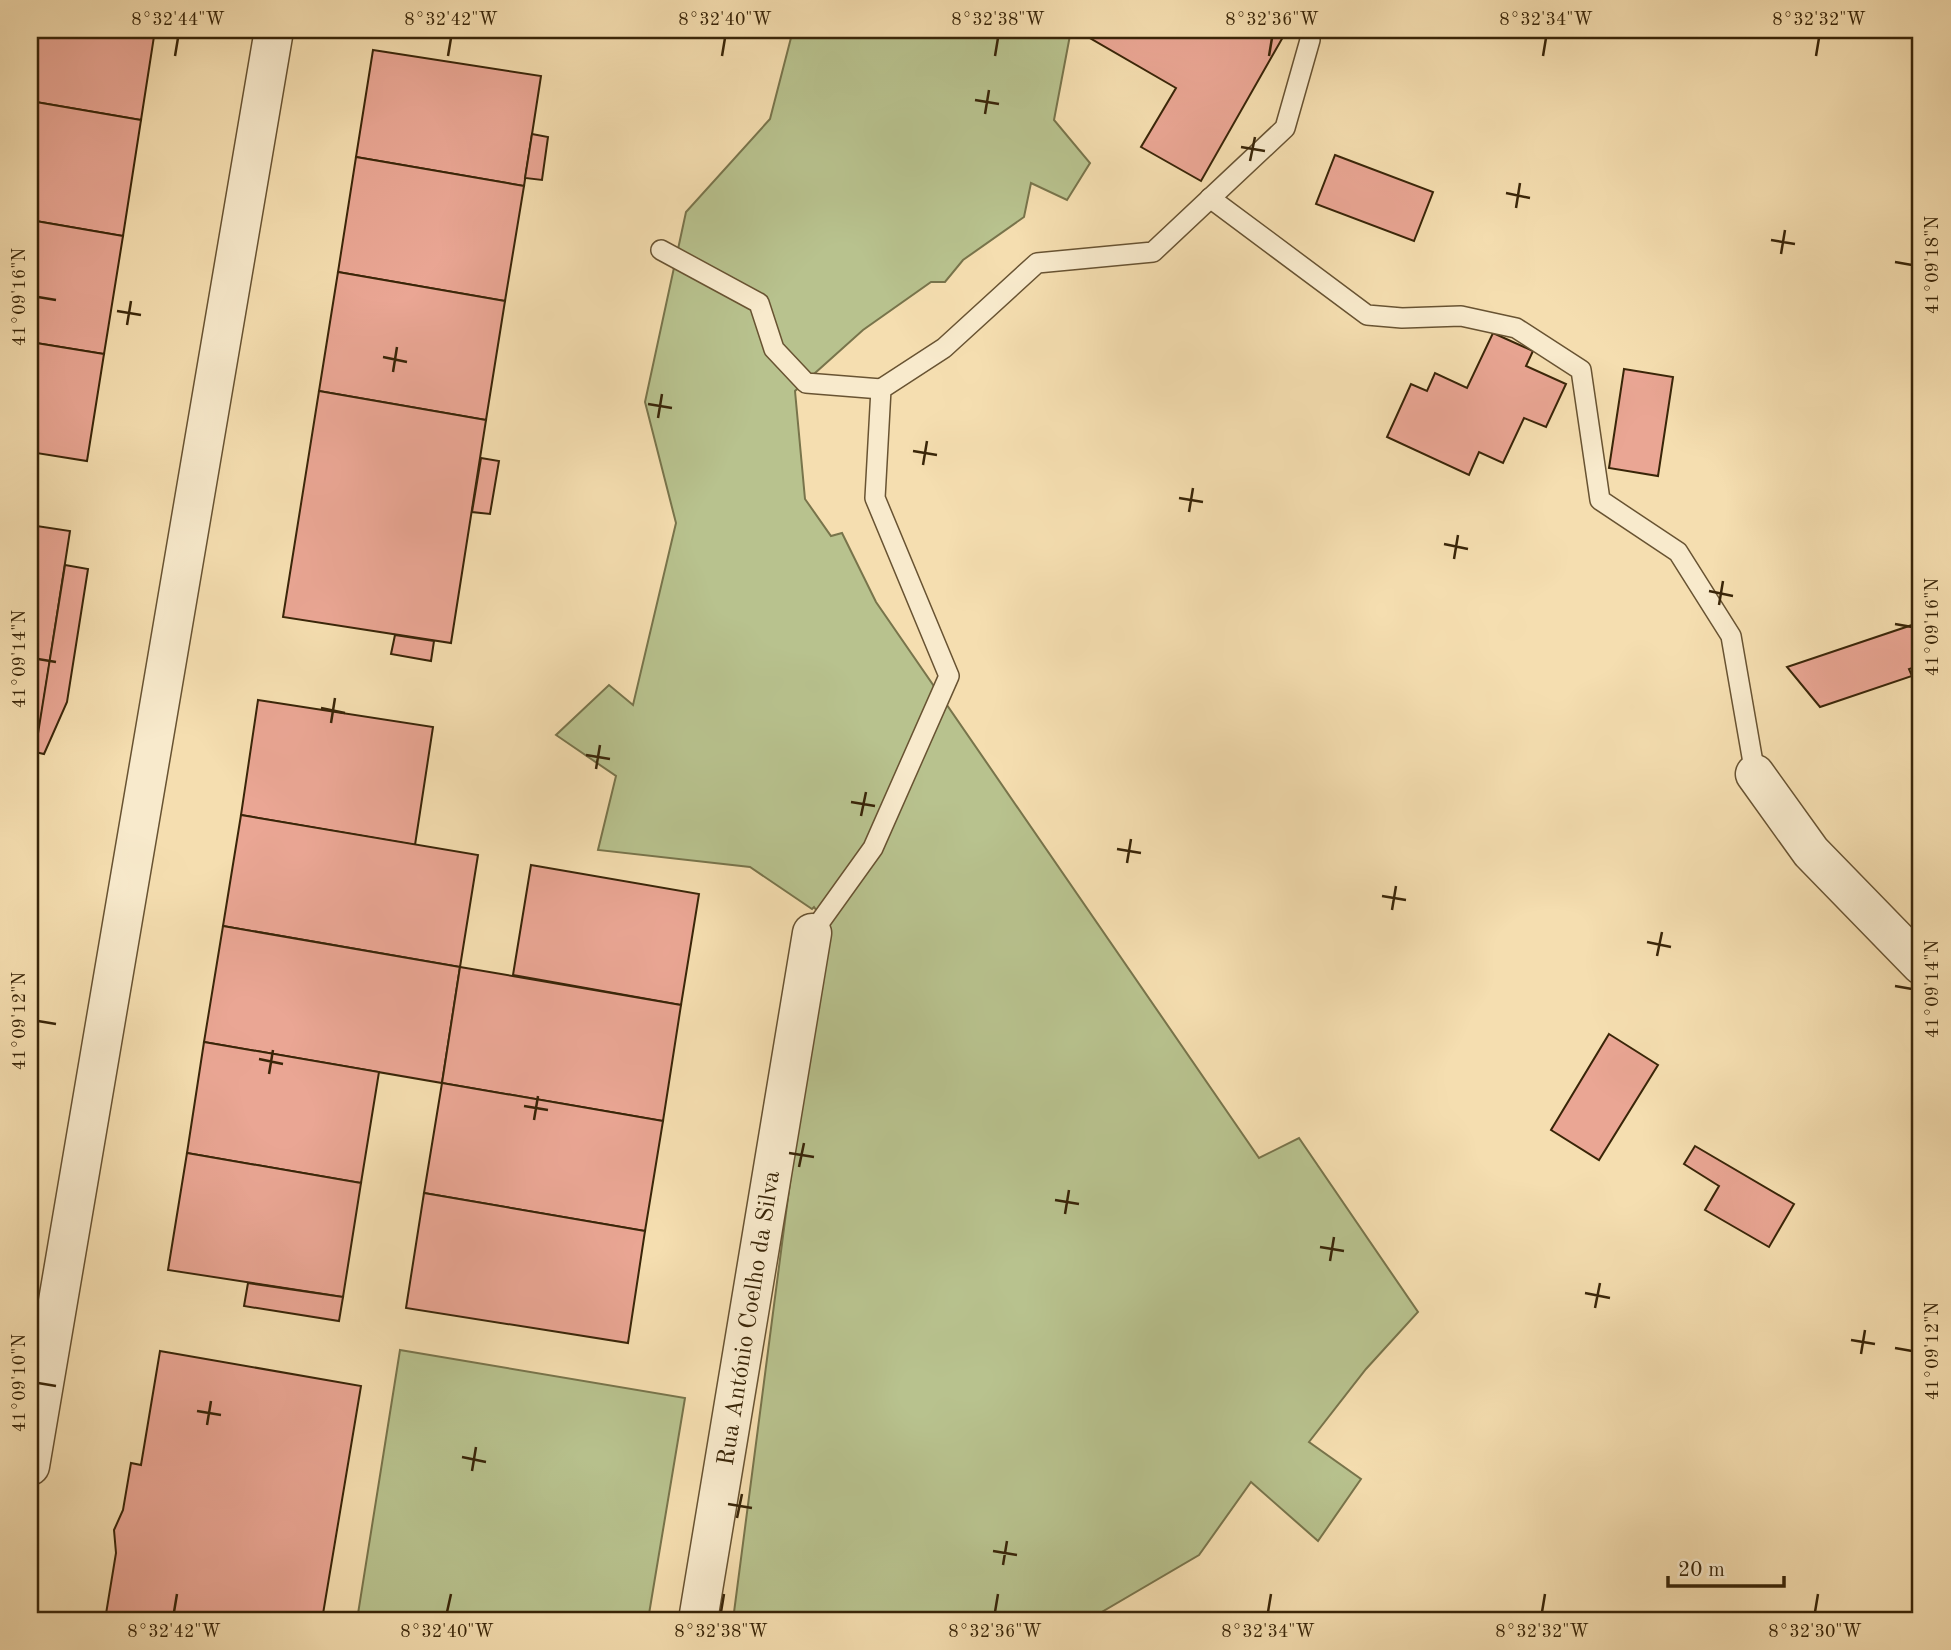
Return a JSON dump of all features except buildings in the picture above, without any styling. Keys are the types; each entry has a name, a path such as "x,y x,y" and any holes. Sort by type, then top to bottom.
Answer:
{"street":[{"path":"30,1466 274,30"},
{"path":"1755,774 1811,852 1921,965"},
{"name":"Rua António Coelho da Silva","path":"698,1620 812,933"}],"lane":[{"path":"661,250 759,303 774,349 806,383 881,389 944,348 1037,263 1153,252 1284,128 1310,40 1308,30"},
{"path":"1210,198 1367,316 1461,316 1516,327 1581,370 1600,500 1678,552 1731,636 1755,774"},
{"path":"812,933 873,848 949,677 874,498 881,389"}],"green space":[{"path":"793,30 1071,30 1054,120 1090,163 1067,200 1031,183 1024,217 963,260 945,282 931,282 863,330 795,391 805,499 831,536 842,533 876,602 1259,1158 1299,1138 1418,1312 1366,1369 1309,1442 1361,1479 1318,1541 1251,1482 1199,1555 1088,1620 733,1620 824,921 814,907 812,909 750,867 598,850 616,776 556,735 609,685 633,705 676,523 645,402 686,212 770,119"},
{"path":"400,1350 685,1398 648,1620 357,1620"}]}
